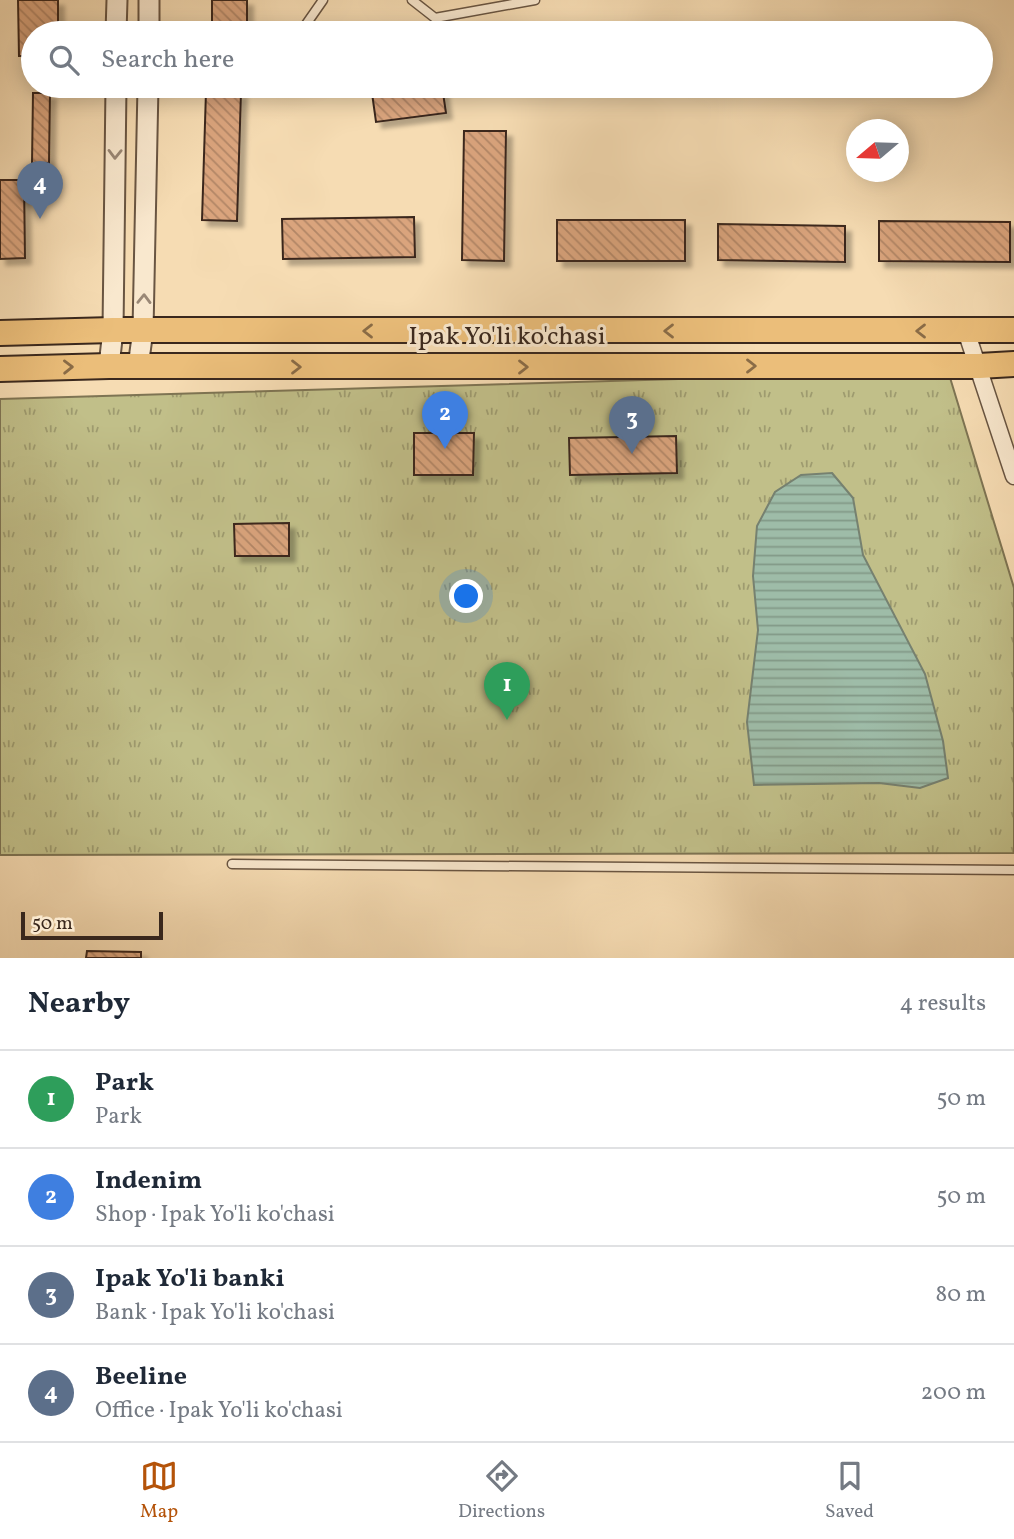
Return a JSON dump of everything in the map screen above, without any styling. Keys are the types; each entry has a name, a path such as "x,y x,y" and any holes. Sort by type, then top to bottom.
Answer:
{"main road":[{"name":"Ipak Yo'li ko'chasi","path":"0,333 113,330 1014,330"},
{"name":"Ipak Yo'li ko'chasi","path":"0,369 108,366 1014,364"}],"street":[{"path":"116,21 117,0"},
{"path":"149,0 149,21"},
{"path":"108,366 113,330 116,98"},
{"path":"138,367 143,330 148,98"},
{"path":"966,331 1014,476"}],"lane":[{"path":"308,21 323,0"},
{"path":"412,0 435,18 535,0"},
{"path":"232,864 1014,870"}],"green space":[{"path":"948,371 1014,588 1014,853 0,855 0,399"}],"shaded area":[{"path":"832,473 853,498 863,555 925,674 943,741 948,778 920,788 879,783 754,785 747,722 758,630 753,576 757,526 775,492 801,475"}],"building":[{"path":"18,0 58,0 58,21 21,21 19,56"},
{"path":"212,0 247,0 247,21 212,21"},
{"path":"33,98 50,98 49,163 32,163"},
{"path":"206,98 241,98 237,221 202,220"},
{"path":"373,98 444,98 446,113 376,122"},
{"path":"464,131 506,131 504,261 462,260"},
{"path":"0,180 24,180 25,258 0,259"},
{"path":"414,217 415,257 283,259 282,219"},
{"path":"557,220 685,220 685,261 557,261"},
{"path":"879,221 1010,222 1010,262 879,261"},
{"path":"718,224 845,226 845,262 718,260"},
{"path":"414,433 474,433 473,475 414,475"},
{"path":"676,436 677,473 570,475 569,438"},
{"path":"289,523 289,556 235,556 234,524"},
{"path":"87,951 141,952 141,958 86,958"}],"place":[{"name":"Beeline","path":"40,219"},
{"name":"Indenim","path":"445,449"},
{"name":"Ipak Yo'li banki","path":"632,454"},
{"name":"Park","path":"507,720"}]}
